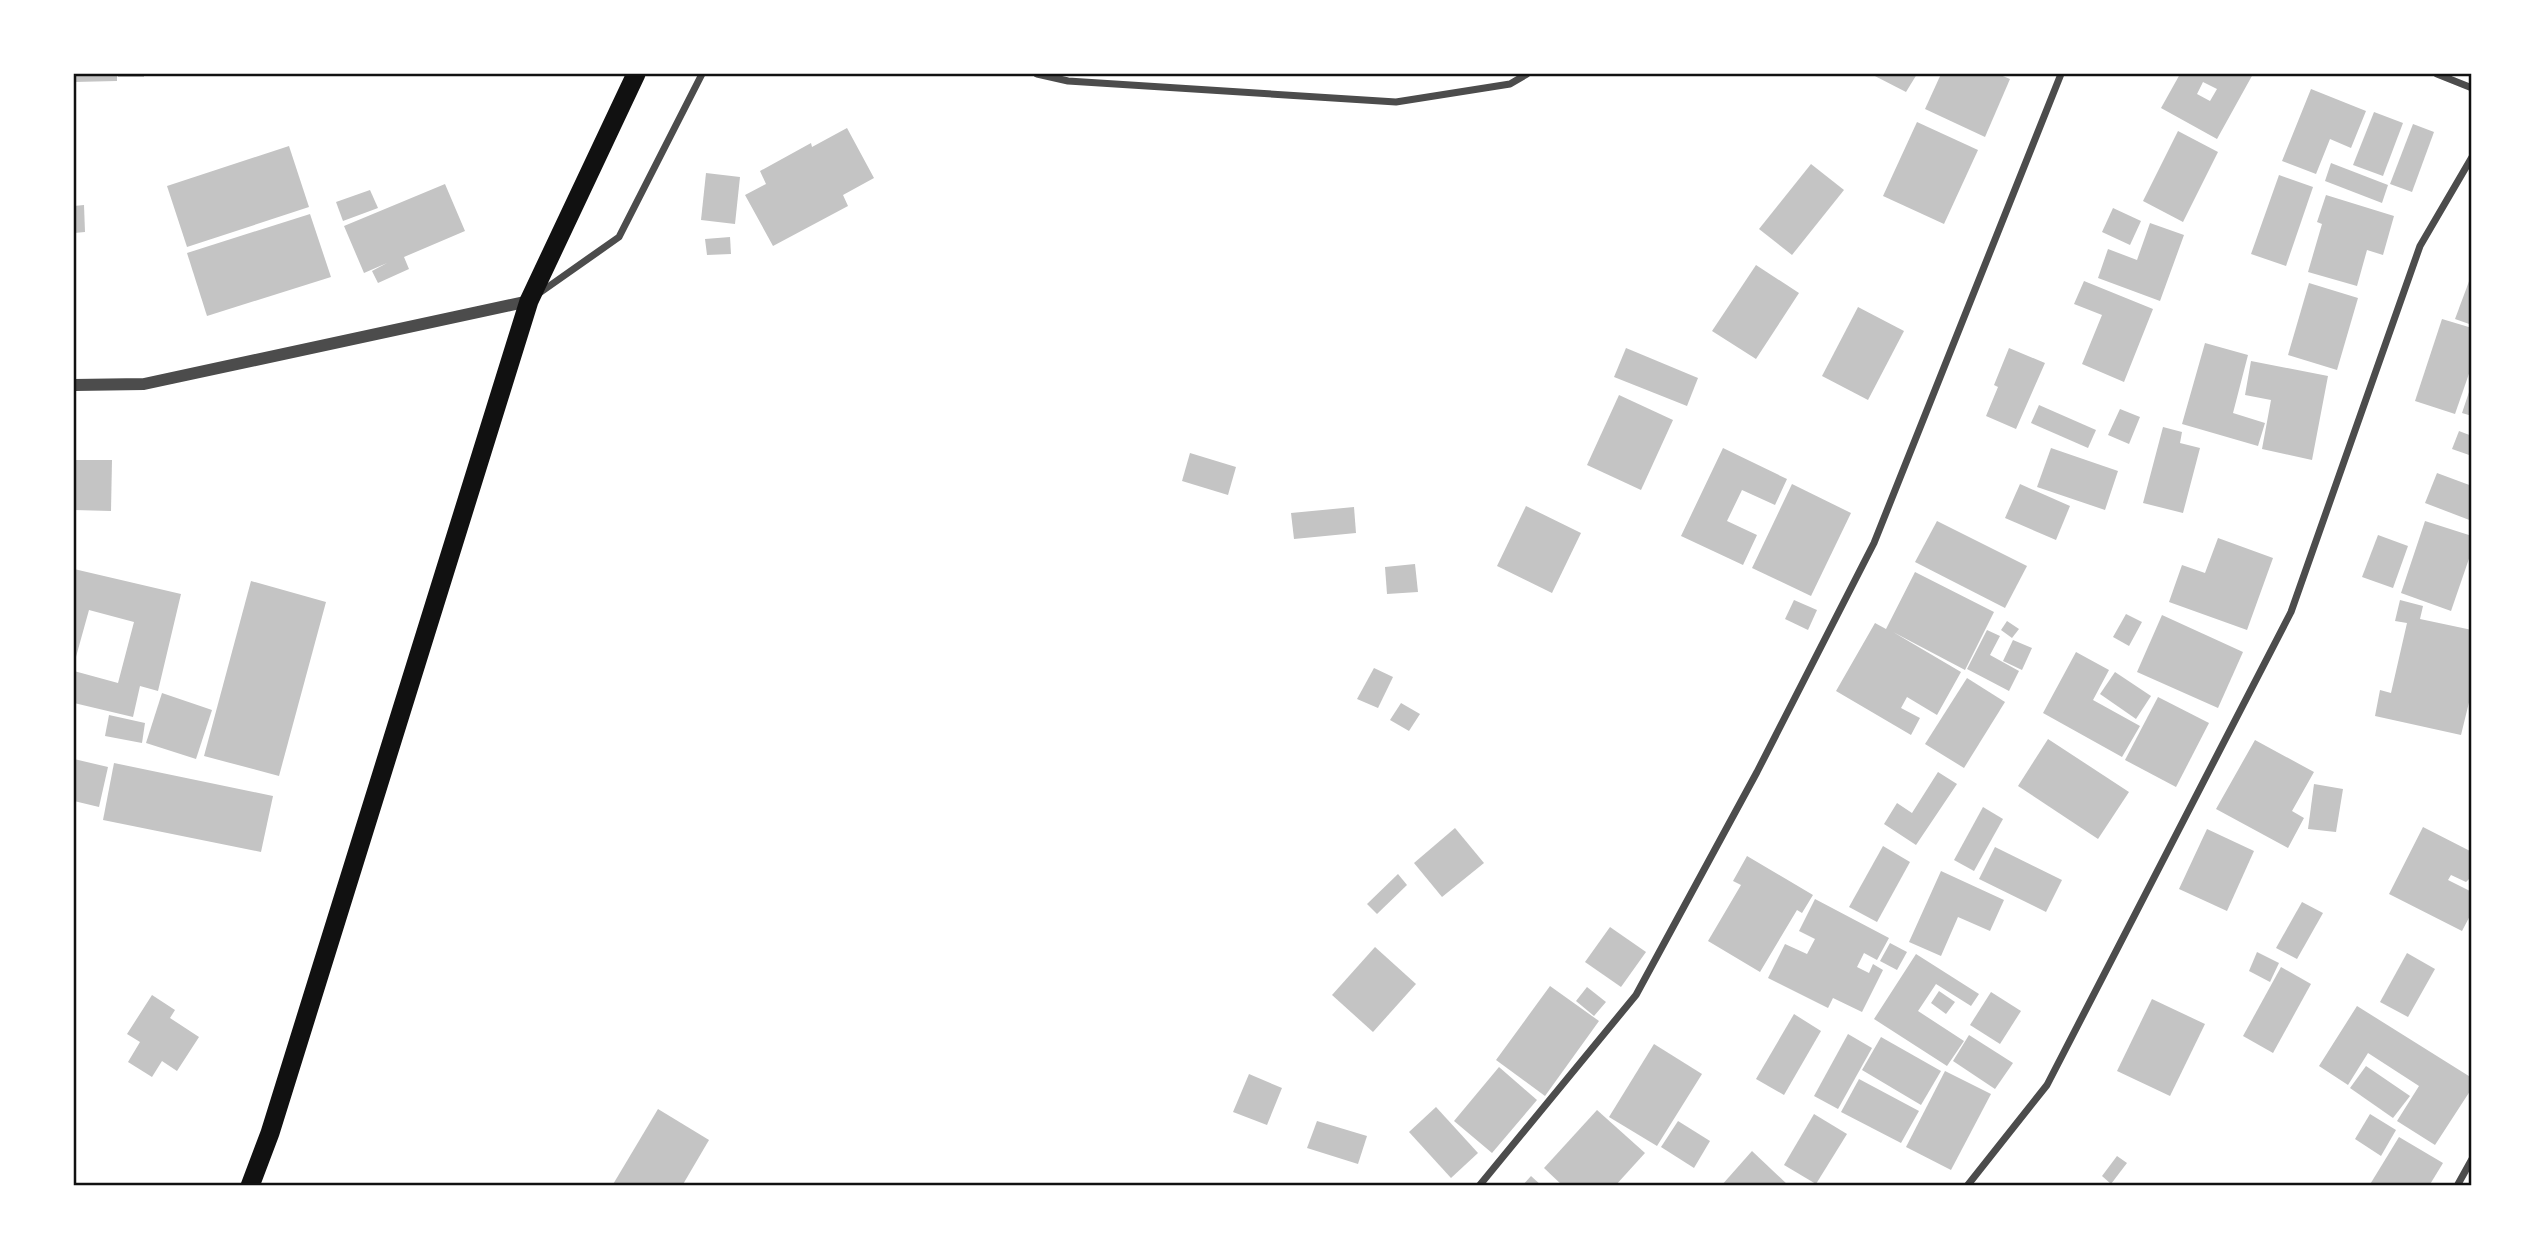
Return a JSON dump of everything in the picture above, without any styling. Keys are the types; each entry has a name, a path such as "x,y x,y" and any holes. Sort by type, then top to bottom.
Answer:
{"highway":[{"path":"250,1185 270,1133 529,300 636,74"}],"street":[{"path":"74,385 144,384 529,300 619,237 702,74"},
{"path":"1037,74 1068,81 1396,102 1510,84 1527,74"},
{"path":"1479,1185 1636,995 1757,772 1874,543 2061,74"},
{"path":"2437,74 2472,88"},
{"path":"1967,1185 2047,1085 2291,612 2420,246 2472,158"},
{"path":"2457,1185 2472,1159"}],"building":[{"path":"74,74 117,74 117,81 74,82"},
{"path":"118,74 144,74 144,77 118,77"},
{"path":"1871,74 1917,74 1906,92"},
{"path":"1941,74 1998,74 2010,79 1985,137 1925,109"},
{"path":"2180,74 2253,74 2217,139 2161,108","holes":["2203,82 2217,89 2210,101 2197,94"]},
{"path":"2311,89 2366,111 2351,148 2330,139 2316,174 2282,161"},
{"path":"2374,112 2403,123 2383,176 2353,165"},
{"path":"1917,122 1978,150 1944,224 1883,196"},
{"path":"2413,124 2434,132 2412,192 2390,184"},
{"path":"847,128 874,178 843,195 848,206 773,246 745,195 766,184 760,171 811,143 812,147"},
{"path":"2178,131 2218,152 2183,222 2143,201"},
{"path":"289,146 309,207 187,247 167,186"},
{"path":"2331,163 2388,185 2382,203 2325,181"},
{"path":"1811,164 1844,190 1792,255 1759,229"},
{"path":"706,173 740,177 735,224 701,220"},
{"path":"2279,175 2313,187 2286,266 2251,254"},
{"path":"445,184 465,231 404,257 409,269 378,283 372,271 387,263 364,273 344,226"},
{"path":"370,190 378,208 343,221 336,202"},
{"path":"2326,195 2394,216 2383,255 2367,250 2357,286 2308,272 2322,224 2317,222"},
{"path":"84,205 85,232 74,233 74,206"},
{"path":"2113,208 2141,221 2130,245 2102,232"},
{"path":"310,214 331,277 207,316 187,253"},
{"path":"2150,223 2184,235 2160,301 2098,278 2108,249 2137,260"},
{"path":"730,237 731,254 707,255 705,239"},
{"path":"1756,265 1799,293 1756,359 1712,331"},
{"path":"2472,276 2472,325 2455,319"},
{"path":"2084,281 2153,309 2124,382 2082,364 2102,315 2074,304"},
{"path":"2309,283 2358,298 2337,370 2288,355"},
{"path":"1858,307 1904,331 1868,400 1822,376"},
{"path":"2442,319 2472,328 2472,365 2455,414 2415,401"},
{"path":"2205,343 2248,355 2233,413 2265,423 2258,446 2182,424"},
{"path":"1626,348 1698,378 1687,406 1614,377"},
{"path":"2009,348 2045,363 2016,429 1986,416 1998,387 1994,385"},
{"path":"2251,361 2328,376 2312,460 2262,449 2271,400 2245,395"},
{"path":"2472,386 2472,416 2462,413"},
{"path":"1619,395 1673,420 1641,490 1587,465"},
{"path":"2039,405 2096,430 2088,448 2031,423"},
{"path":"2120,409 2140,417 2129,444 2108,435"},
{"path":"2163,427 2182,432 2180,443 2200,448 2183,513 2143,503"},
{"path":"2459,431 2472,436 2472,456 2452,449"},
{"path":"1723,448 1787,479 1775,505 1742,490 1727,521 1757,535 1743,565 1681,536"},
{"path":"2051,448 2118,471 2105,510 2037,487"},
{"path":"1190,453 1236,467 1228,495 1182,481"},
{"path":"74,460 112,460 111,511 74,510"},
{"path":"2437,473 2472,486 2472,521 2425,503"},
{"path":"1792,484 1851,513 1811,596 1752,568"},
{"path":"2020,484 2070,506 2056,540 2005,518"},
{"path":"1526,506 1581,533 1552,593 1497,566"},
{"path":"1354,507 1356,533 1294,539 1291,513"},
{"path":"1937,521 2027,566 2005,608 1915,562"},
{"path":"2425,521 2472,536 2472,550 2451,611 2401,593"},
{"path":"2378,535 2408,546 2393,588 2362,577"},
{"path":"2218,538 2273,558 2247,630 2169,602 2182,565 2205,573"},
{"path":"1415,564 1418,592 1387,594 1385,567"},
{"path":"74,569 181,594 158,691 140,686 133,717 74,703 74,671 118,683 134,622 89,610 74,664"},
{"path":"1915,572 1994,612 1965,670 1893,632 1961,672 1937,715 1907,697 1901,708 1920,718 1911,735 1836,691 1875,623 1886,629"},
{"path":"251,581 326,602 279,776 204,756"},
{"path":"1794,600 1817,610 1808,630 1785,619"},
{"path":"2400,600 2423,606 2420,619 2472,630 2472,690 2461,735 2375,716 2380,690 2391,693 2407,623 2395,621"},
{"path":"2126,614 2142,622 2129,646 2113,637"},
{"path":"2162,615 2243,652 2218,708 2137,672"},
{"path":"2007,621 2019,629 2012,638 2001,630"},
{"path":"1987,630 2000,636 1990,655 2019,671 2009,691 1967,669"},
{"path":"2013,640 2032,648 2022,670 2003,661"},
{"path":"2076,652 2109,670 2093,700 2140,726 2122,757 2043,713"},
{"path":"1374,668 1393,677 1378,708 1357,699"},
{"path":"2115,672 2151,696 2136,719 2100,694"},
{"path":"1967,678 2005,702 1964,768 1925,744"},
{"path":"162,693 212,710 196,759 146,743"},
{"path":"2158,697 2209,723 2176,787 2125,760"},
{"path":"1401,703 1420,714 1409,731 1390,720"},
{"path":"109,715 145,723 142,743 105,736"},
{"path":"2048,739 2129,792 2098,839 2018,786"},
{"path":"2255,740 2314,772 2292,811 2304,818 2288,848 2216,809"},
{"path":"74,759 108,767 99,807 74,801"},
{"path":"114,763 273,796 261,852 103,820"},
{"path":"1938,772 1957,784 1916,845 1884,824 1897,803 1912,813"},
{"path":"2314,784 2343,789 2336,832 2308,829"},
{"path":"1983,807 2003,819 1974,871 1954,860"},
{"path":"2423,827 2472,852 2472,876 2466,882 2451,875 2448,880 2472,892 2472,912 2462,931 2389,894"},
{"path":"1455,828 1484,863 1442,897 1414,863"},
{"path":"2207,829 2254,851 2227,911 2179,889"},
{"path":"1883,846 1910,862 1877,922 1849,907"},
{"path":"1995,847 2062,880 2046,912 1979,879"},
{"path":"1747,856 1813,895 1802,913 1797,910 1760,972 1708,941 1741,885 1733,881"},
{"path":"1941,871 2004,900 1990,931 1958,917 1941,956 1909,942"},
{"path":"1398,874 1407,885 1377,914 1367,904"},
{"path":"1815,899 1889,938 1877,960 1864,953 1857,967 1869,973 1873,964 1883,970 1862,1012 1833,998 1828,1008 1768,978 1785,944 1807,954 1815,939 1799,931"},
{"path":"2302,902 2323,913 2297,959 2276,948"},
{"path":"1610,927 1646,952 1621,987 1585,962"},
{"path":"1890,943 1907,952 1897,970 1880,961"},
{"path":"1375,947 1416,984 1373,1032 1332,995"},
{"path":"2257,952 2279,963 2270,982 2249,971"},
{"path":"2407,953 2435,969 2408,1017 2380,1002"},
{"path":"1916,954 1979,994 1971,1006 1936,984 1918,1011 1964,1041 1947,1066 1874,1019"},
{"path":"2281,967 2311,984 2273,1053 2243,1036"},
{"path":"1550,986 1599,1021 1545,1096 1496,1060"},
{"path":"1587,987 1606,1002 1594,1016 1576,1001"},
{"path":"1939,991 1955,1002 1946,1014 1931,1003"},
{"path":"1991,992 2021,1011 2000,1044 1970,1025"},
{"path":"152,995 175,1010 170,1018 199,1037 177,1071 162,1061 152,1077 128,1062 140,1042 127,1034"},
{"path":"2152,999 2205,1024 2170,1096 2117,1071"},
{"path":"2357,1006 2472,1078 2472,1088 2435,1145 2397,1121 2419,1086 2368,1053 2348,1085 2319,1066"},
{"path":"1794,1014 1821,1031 1784,1095 1756,1079"},
{"path":"1848,1034 1872,1048 1838,1109 1814,1096"},
{"path":"1969,1035 2013,1063 1995,1089 1953,1061"},
{"path":"1881,1037 1941,1071 1921,1105 1862,1070"},
{"path":"1654,1044 1702,1074 1657,1146 1609,1117"},
{"path":"2366,1066 2410,1096 2393,1118 2350,1088"},
{"path":"1499,1067 1537,1100 1492,1153 1454,1121"},
{"path":"1945,1071 1991,1094 1951,1170 1906,1147"},
{"path":"1249,1074 1282,1088 1267,1125 1233,1112"},
{"path":"1859,1079 1919,1111 1901,1143 1841,1112"},
{"path":"1436,1107 1478,1153 1451,1178 1409,1132"},
{"path":"658,1109 709,1140 682,1186 612,1186"},
{"path":"1597,1110 1645,1153 1615,1186 1563,1186 1544,1168"},
{"path":"1814,1114 1847,1134 1816,1184 1784,1165"},
{"path":"2370,1114 2396,1130 2381,1156 2355,1139"},
{"path":"1317,1121 1367,1136 1358,1164 1307,1148"},
{"path":"1678,1121 1710,1141 1694,1168 1661,1147"},
{"path":"2399,1137 2443,1163 2429,1186 2369,1186"},
{"path":"1752,1151 1789,1186 1721,1186"},
{"path":"2117,1156 2127,1163 2111,1184 2102,1176"},
{"path":"1531,1176 1542,1186 1522,1186"}]}
